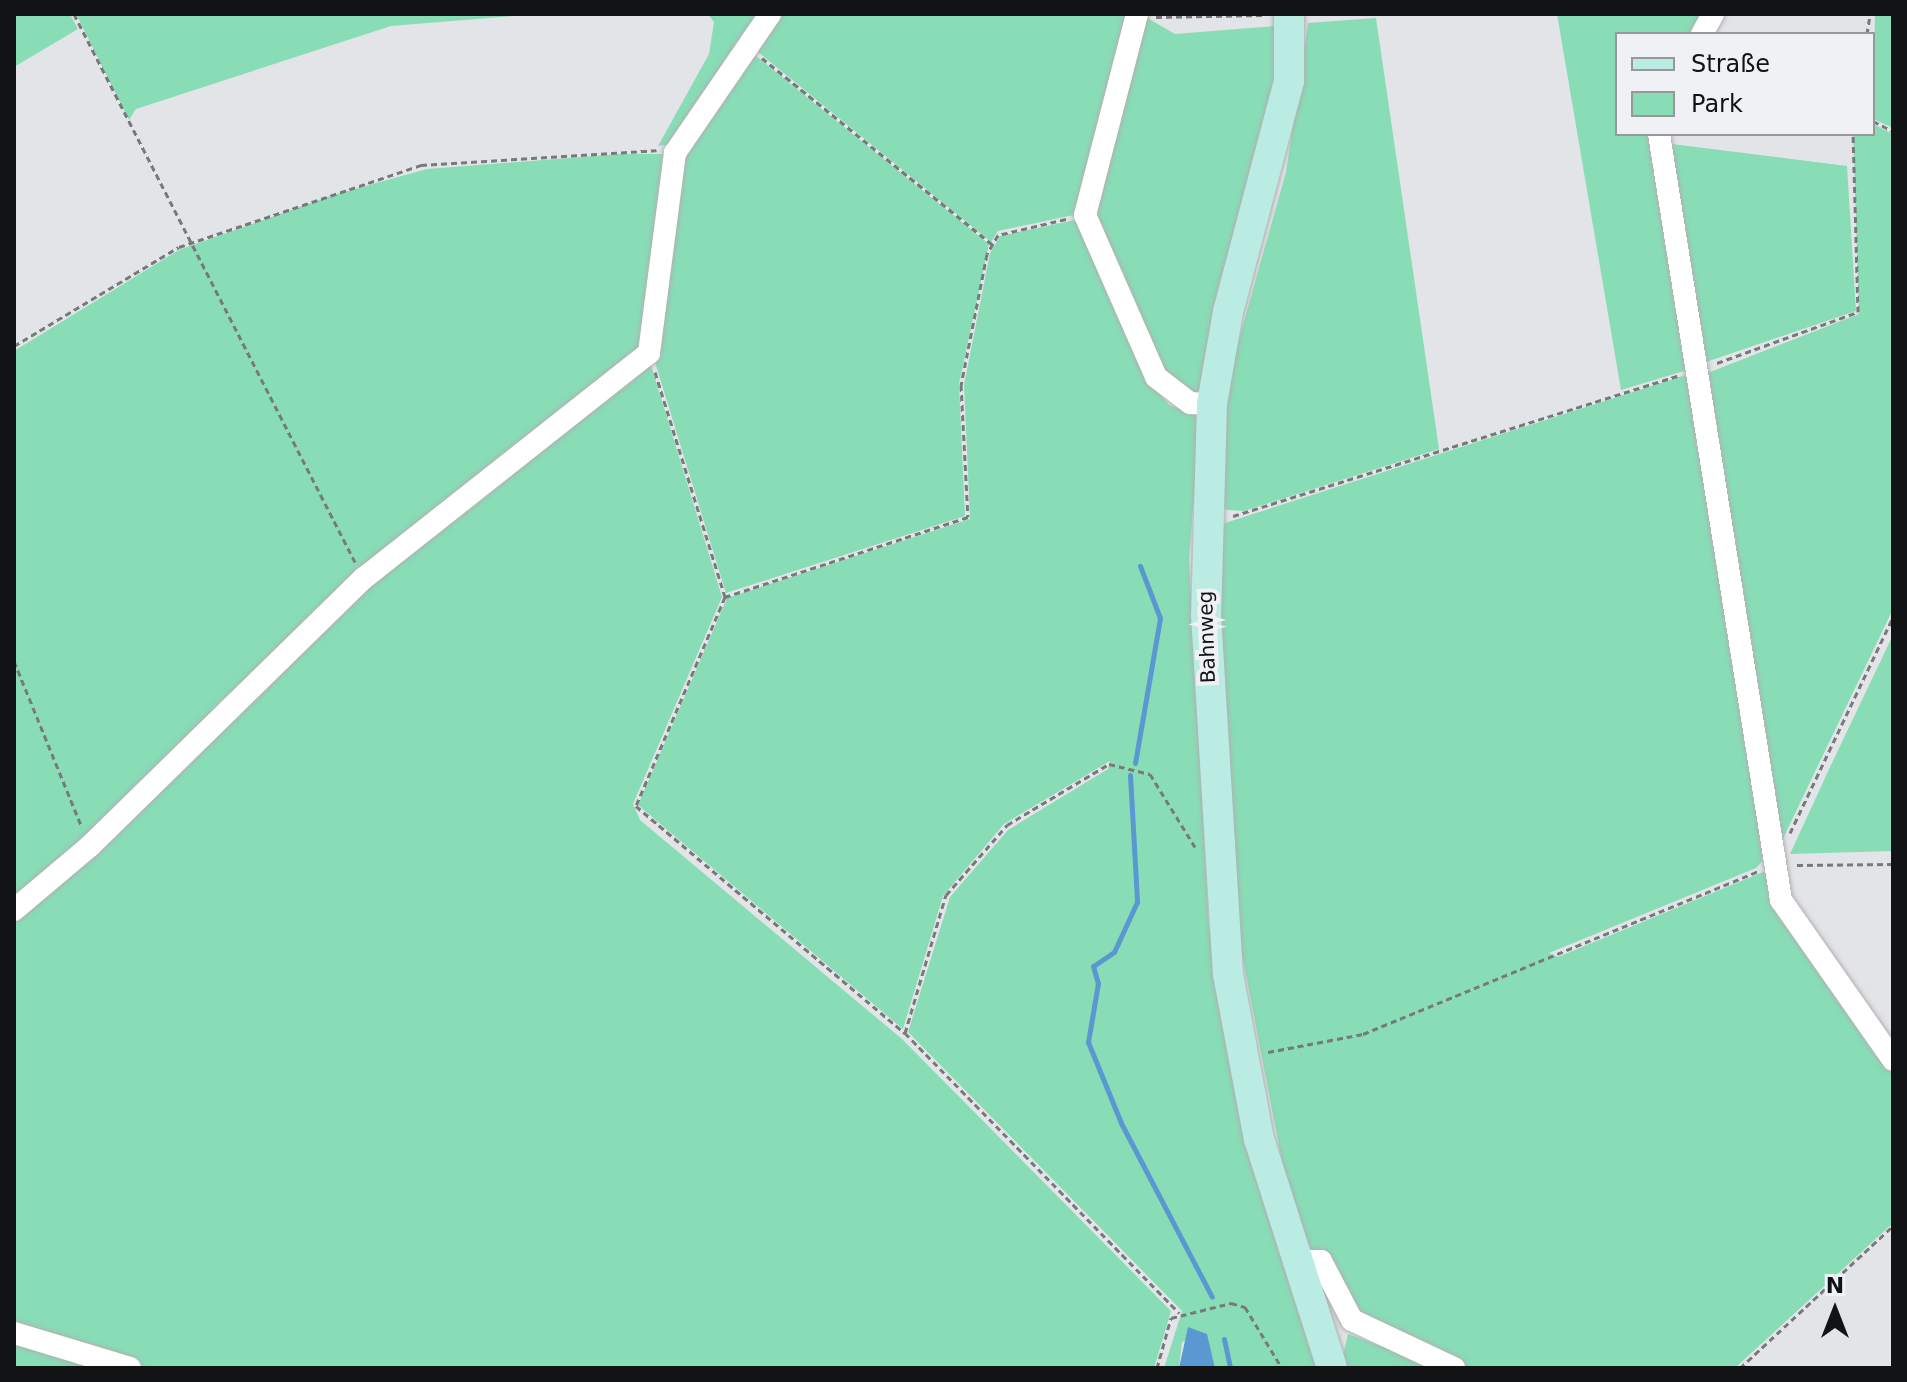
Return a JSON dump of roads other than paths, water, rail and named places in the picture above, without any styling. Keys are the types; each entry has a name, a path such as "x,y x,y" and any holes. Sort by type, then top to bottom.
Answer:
{"main road":[{"name":"Bahnweg","path":"1289,14 1289,81 1228,312 1212,404 1206,523 1219,860 1243,1058 1294,1261 1332,1368"}],"street":[{"path":"14,910 90,846 364,578 649,353 675,153 770,14"},
{"path":"1703,32 1713,14"},
{"path":"1137,16 1085,215 1156,377 1190,403 1212,404"},
{"path":"1659,136 1773,865 1788,919 1893,1060"},
{"path":"1294,1261 1321,1261 1352,1320 1454,1368"},
{"path":"14,1333 130,1368"}],"water":[{"path":"1188,1327 1207,1334 1215,1368 1179,1368"}],"waterway":[{"path":"1135,763 1160,618 1140,566"},
{"path":"1130,775 1137,902 1114,952 1093,966 1098,983 1088,1042 1121,1123 1212,1297"},
{"path":"1224,1339 1230,1368"}]}
